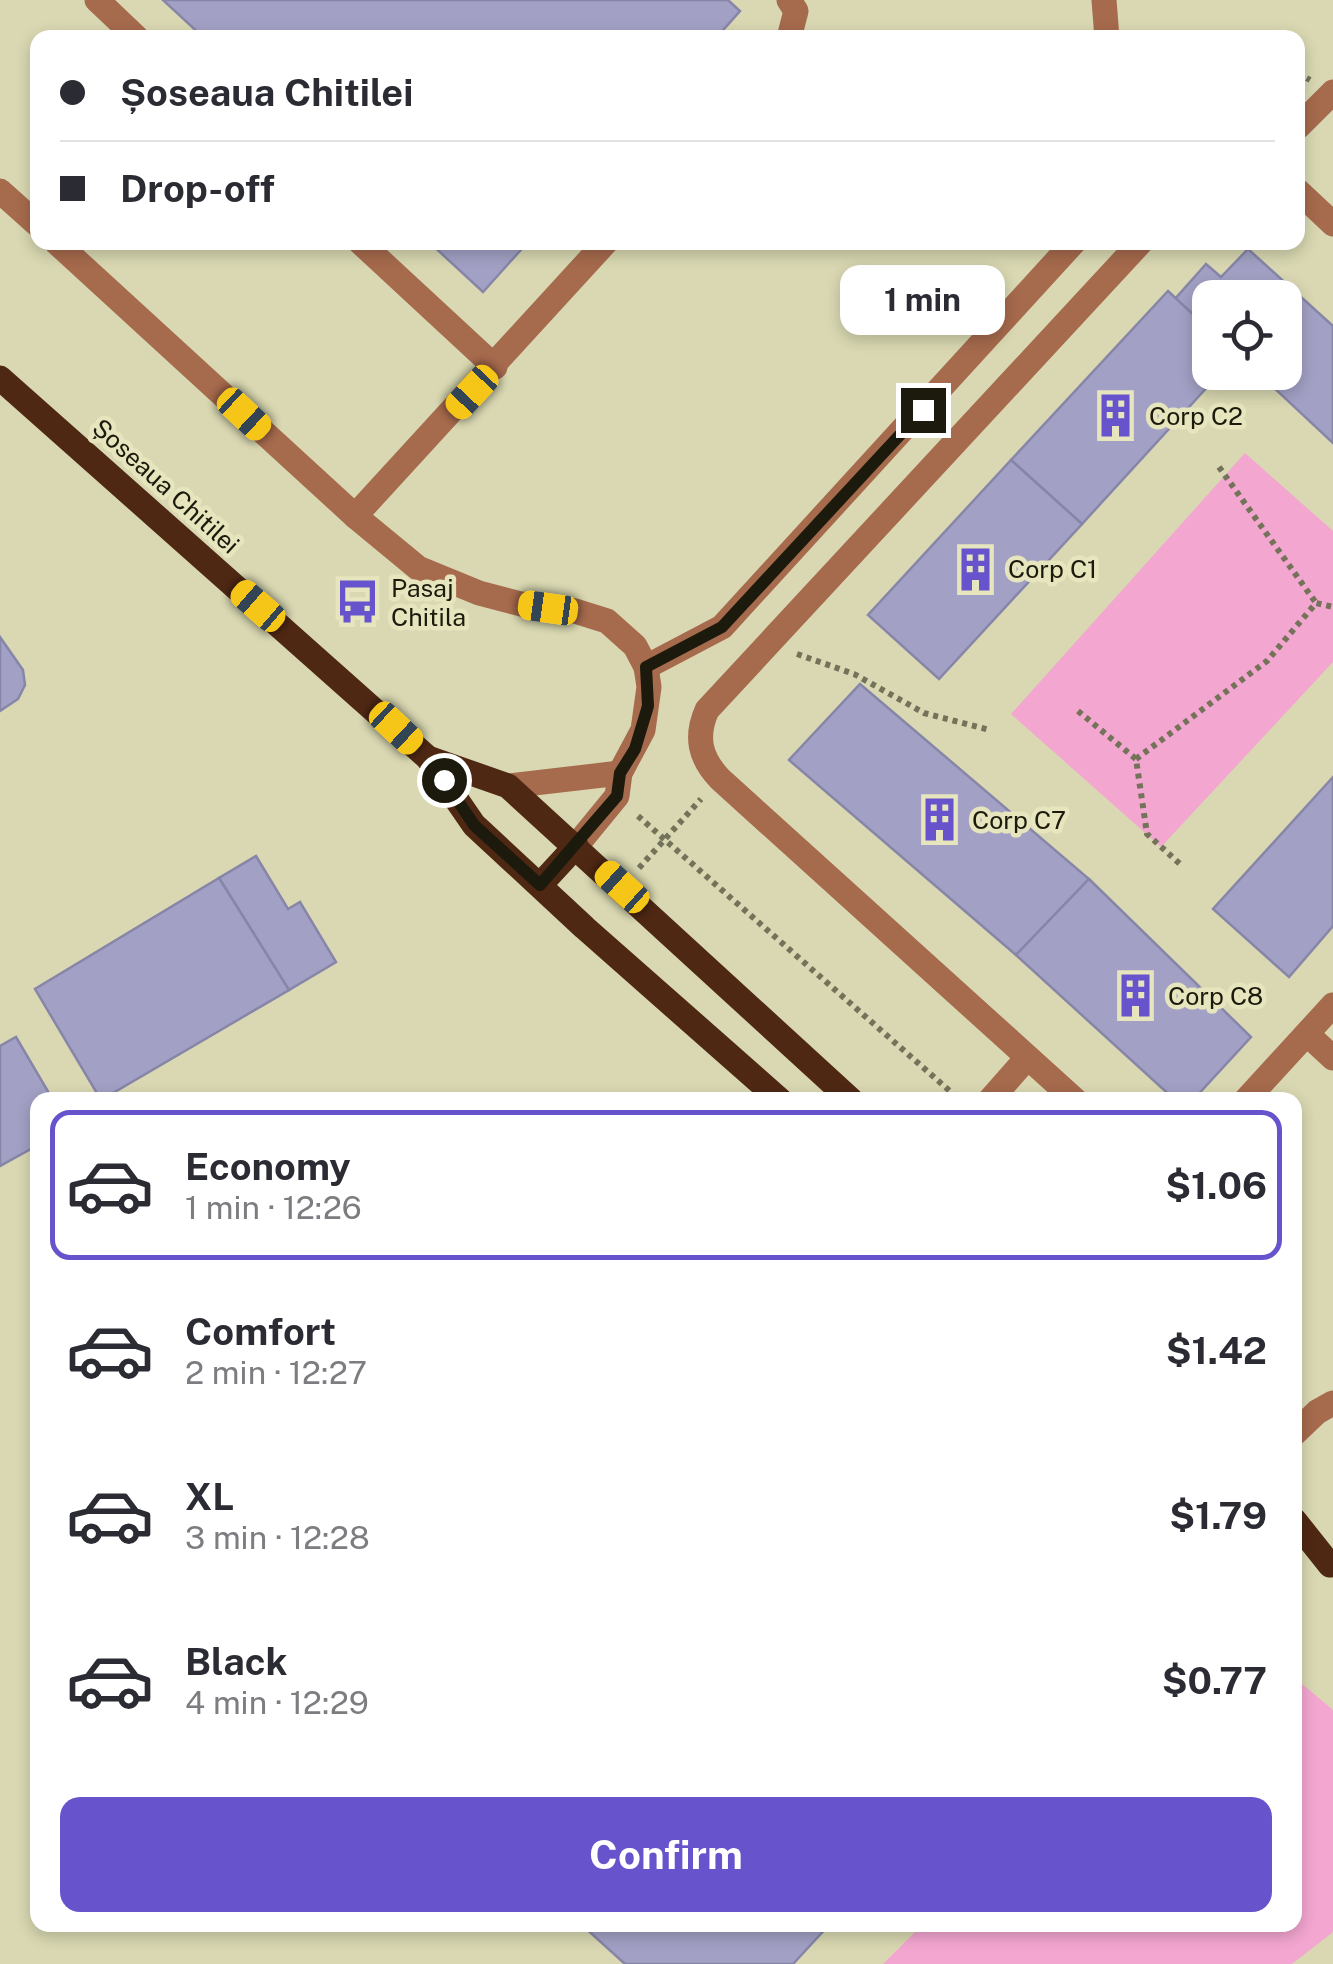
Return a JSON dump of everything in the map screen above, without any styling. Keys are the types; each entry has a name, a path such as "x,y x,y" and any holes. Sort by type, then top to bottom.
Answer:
{"main road":[{"name":"Șoseaua Chitilei","path":"0,378 428,758 474,825 771,1092"},
{"name":"Șoseaua Chitilei","path":"428,758 508,786 843,1092"},
{"path":"540,885 576,846"},
{"path":"1302,1530 1332,1567"},
{"path":"1302,1547 1332,1567"}],"street":[{"path":"96,0 128,30"},
{"path":"789,0 796,12 791,30"},
{"path":"1104,0 1106,30"},
{"path":"1305,120 1333,92"},
{"path":"0,191 30,218"},
{"path":"1305,198 1333,224"},
{"path":"65,250 418,568 450,584 521,604 574,611 607,621 635,646 646,667 648,706 642,730 620,773 617,796 576,846"},
{"path":"369,250 495,367"},
{"path":"356,516 599,250"},
{"path":"646,667 722,627 1067,250"},
{"path":"1066,1092 720,779 708,766 700,746 700,724 707,710 1134,250"},
{"path":"508,786 620,773"},
{"path":"1253,1092 1333,1005"},
{"path":"1307,1034 1333,1058"},
{"path":"997,1092 1027,1058"},
{"path":"1302,1426 1333,1403"}],"path":[{"path":"1218,467 1316,603 1333,607"},
{"path":"1136,758 1267,661 1316,603"},
{"path":"768,644 854,674 924,713 990,730"},
{"path":"1078,711 1136,758 1147,834 1180,864"},
{"path":"720,779 665,839 951,1092"}],"shaded area":[{"path":"1245,453 1333,531 1333,662 1161,847 1011,714"},
{"path":"1302,1684 1333,1710 1333,1932 1292,1964 883,1964 915,1932 1302,1932"}],"building":[{"path":"163,0 728,0 740,11 723,30 195,30"},
{"path":"438,250 521,250 483,292"},
{"path":"1249,250 1282,280 1192,280 1192,314 1175,299 1206,264 1221,277"},
{"name":"Corp C2","path":"1168,291 1192,313 1192,390 1205,390 1082,524 1011,460"},
{"path":"1302,298 1333,326 1333,443 1276,390 1302,390"},
{"name":"Corp C1","path":"1011,460 1082,524 939,679 868,615"},
{"path":"0,637 23,670 25,685 18,699 0,711"},
{"name":"Corp C7","path":"860,684 1089,879 1016,955 789,760"},
{"path":"1333,777 1333,926 1289,977 1213,909"},
{"path":"256,856 288,909 300,902 336,962 289,990 219,878"},
{"path":"219,878 289,990 115,1092 96,1092 35,989"},
{"name":"Corp C8","path":"1089,879 1251,1037 1200,1092 1166,1092 1016,955"},
{"path":"16,1037 48,1092 30,1092 30,1149 0,1166 0,1046"},
{"path":"590,1932 823,1932 793,1964 625,1964"}],"place":[{"name":"Corp C2","path":"1116,416"},
{"name":"Corp C1","path":"975,569"},
{"name":"Pasaj Chitila","path":"358,602"},
{"name":"Corp C7","path":"939,820"},
{"name":"Corp C8","path":"1135,996"}],"route":[{"path":"444,780 474,825 540,885 617,796 620,773 635,749 648,706 646,667 722,627 923,410"}]}
